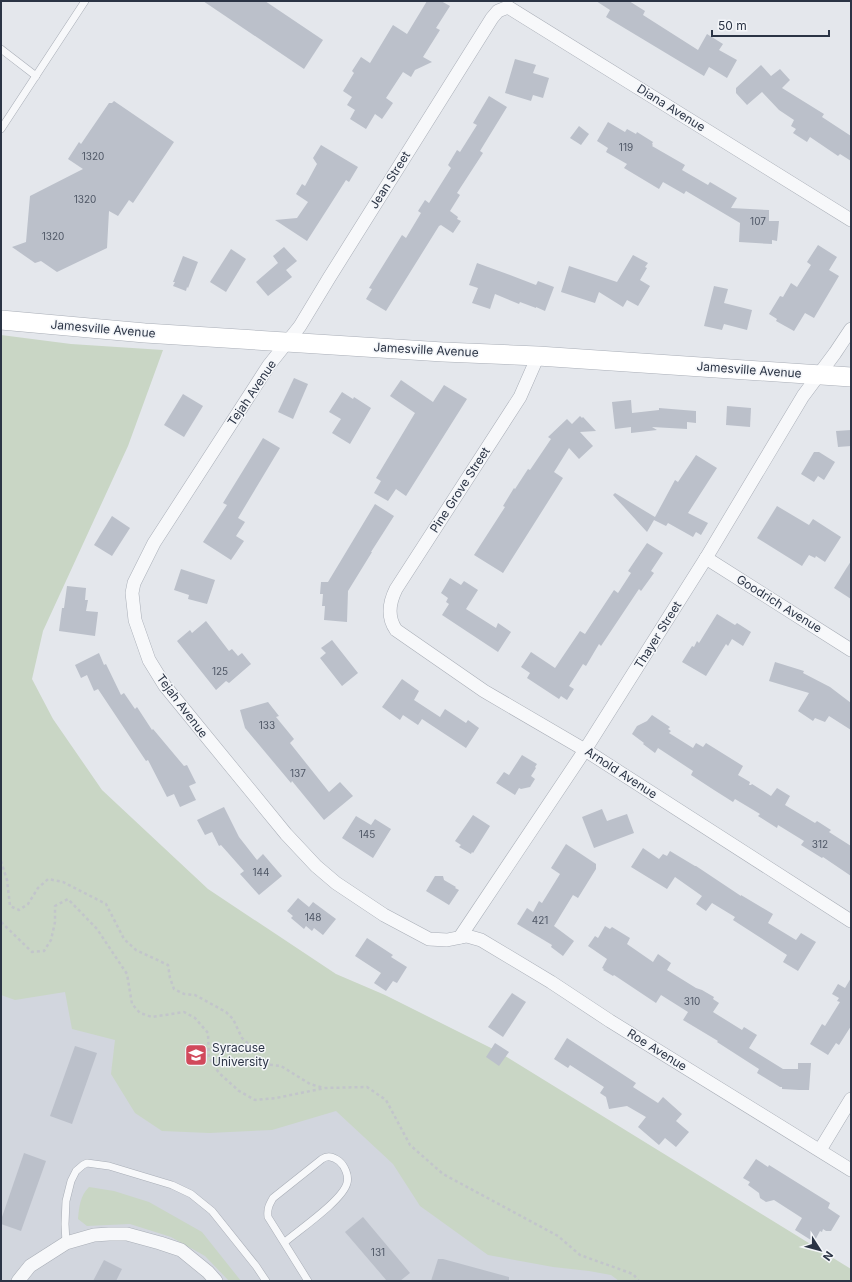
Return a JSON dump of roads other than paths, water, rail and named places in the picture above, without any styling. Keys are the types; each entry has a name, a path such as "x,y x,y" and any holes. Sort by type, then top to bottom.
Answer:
{"street":[{"name":"Diana Avenue","path":"492,18 498,11 508,7 851,220"},
{"name":"Jean Street","path":"288,342 300,326 492,18"},
{"name":"Jamesville Avenue","path":"1,320 145,333 442,352 538,356 851,377"},
{"name":"Thayer Street","path":"460,937 585,750 706,558 803,396 851,329"},
{"name":"Tejah Avenue","path":"288,342 269,365 154,543 134,584 132,593 135,620 149,660 165,686 286,834 316,866 336,883 384,915 429,939 447,940 460,937"},
{"name":"Pine Grove Street","path":"392,625 389,616 391,600 396,589 520,397 538,356"},
{"name":"Goodrich Avenue","path":"706,558 851,650"},
{"name":"Arnold Avenue","path":"392,625 396,630 484,691 585,750 851,921"},
{"name":"Roe Avenue","path":"460,937 467,936 481,940 551,982 610,1021 851,1170"},
{"path":"820,1150 851,1099"},
{"path":"18,1281 30,1266 66,1243 94,1235 109,1234 127,1234 181,1250 208,1272 216,1281"}],"lane":[{"path":"1,130 85,1"},
{"path":"1,49 36,76"},
{"path":"284,1242 331,1205 347,1186 347,1172 340,1162 334,1158 328,1157 322,1159 273,1198 269,1206 268,1217 308,1281"},
{"path":"66,1243 64,1224 66,1208 71,1181 76,1171 87,1163 109,1166 172,1185 191,1194 212,1211 256,1266 266,1281"}],"place":[{"name":"Syracuse University","path":"196,1055"}]}
